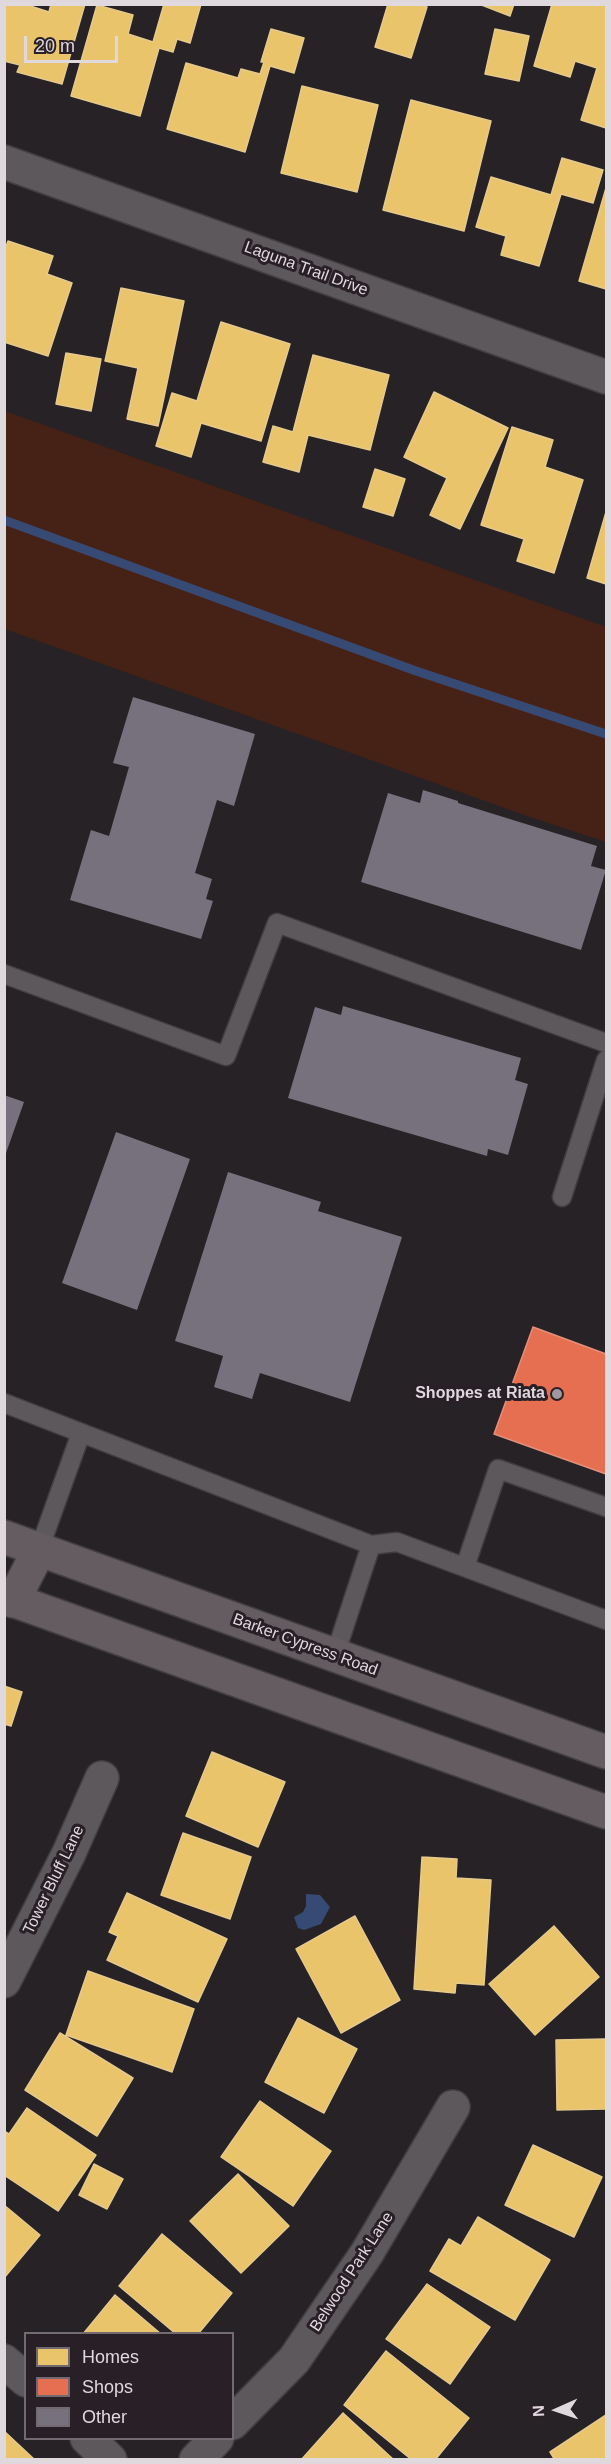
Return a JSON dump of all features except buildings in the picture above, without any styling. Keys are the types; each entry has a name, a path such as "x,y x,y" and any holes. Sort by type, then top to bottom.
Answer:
{"main road":[{"name":"Barker Cypress Road","path":"4,1537 606,1752"},
{"path":"39,1550 9,1599 606,1811"}],"street":[{"name":"Laguna Trail Drive","path":"4,162 606,377"},
{"name":"Tower Bluff Lane","path":"4,1981 69,1853 102,1778"},
{"name":"Belwood Park Lane","path":"234,2421 294,2360 367,2253 453,2107"},
{"path":"4,2361 24,2378"},
{"path":"88,2440 110,2460"},
{"path":"196,2460 216,2440"}],"lane":[{"path":"4,974 226,1056 278,923 606,1042"},
{"path":"562,1197 606,1060"},
{"path":"4,1403 371,1545 397,1542 606,1620"},
{"path":"39,1550 81,1433"},
{"path":"465,1567 498,1469 606,1507"},
{"path":"335,1655 371,1545"}],"shaded area":[{"path":"5,411 606,627 606,842 524,815 5,629"}],"water":[{"path":"306,1894 320,1895 330,1907 321,1924 304,1930 298,1928 294,1917 303,1912 306,1906"}],"waterway":[{"path":"4,520 416,671 606,734"}],"place":[{"name":"Shoppes at Riata","path":"557,1394"}]}
